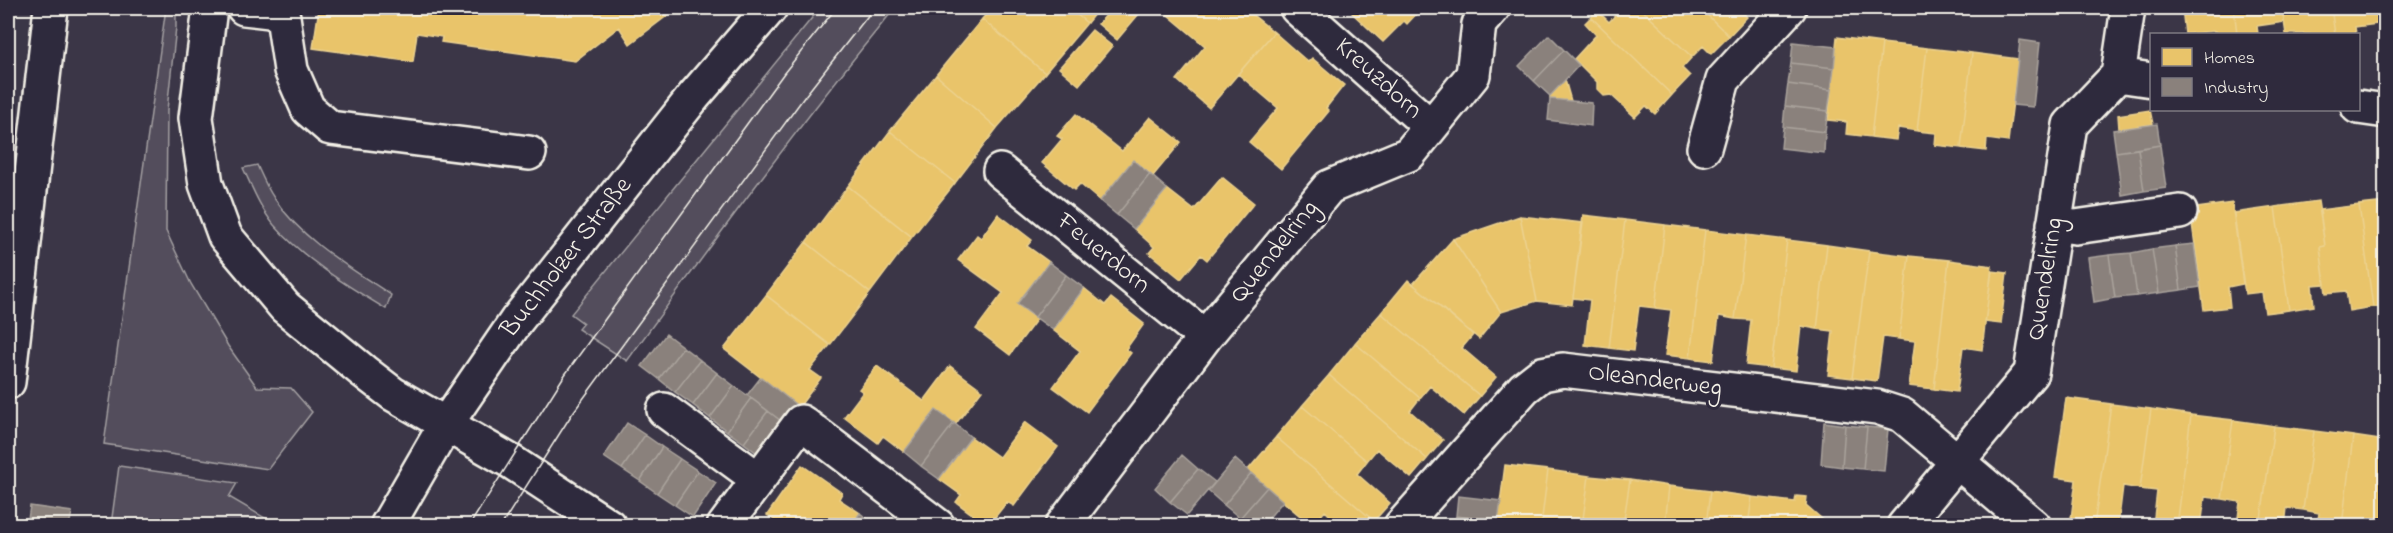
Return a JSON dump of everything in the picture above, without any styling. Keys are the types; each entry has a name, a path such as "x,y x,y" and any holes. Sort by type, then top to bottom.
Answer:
{"street":[{"path":"8,382 10,335 51,8"},
{"path":"210,8 196,118 206,184 225,236 285,307 393,394 510,460 609,525"},
{"path":"244,8 278,12 283,17 291,70 299,89 308,108 330,128 529,153"},
{"name":"Buchholzer Straße","path":"387,525 446,424 517,320 694,96 770,8"},
{"name":"Kreuzdorn","path":"1297,8 1431,127"},
{"name":"Quendelring","path":"1062,525 1205,337 1329,187 1409,154 1473,75 1479,24 1493,8"},
{"path":"1704,148 1723,80 1789,8"},
{"path":"2128,8 2118,75 2150,80"},
{"name":"Quendelring","path":"1904,525 2031,373 2070,125 2118,75"},
{"path":"2360,107 2385,111"},
{"name":"Feuerdorn","path":"1000,171 1205,337"},
{"path":"2054,224 2074,226 2180,212"},
{"name":"Oleanderweg","path":"1401,525 1519,392 1535,378 1549,372 1582,372 1877,407 1902,415 2034,525"},
{"path":"664,410 758,479"},
{"path":"724,525 801,422 938,525"}],"shaded area":[{"path":"166,8 176,8 176,27 167,110 166,231 191,284 228,346 257,387 291,388 312,412 268,469 104,444"},
{"path":"820,8 895,8 792,138 627,361 578,329 583,323 571,314"},
{"path":"257,165 274,198 299,227 328,252 391,295 386,309 313,261 274,225 260,205 243,168"},
{"path":"119,466 237,483 229,497 277,525 111,525"}],"building: Homes":[{"path":"319,8 663,8 668,15 630,44 619,27 575,61 441,42 442,37 417,33 413,62 313,48"},
{"path":"992,8 1069,8 1087,23 1045,73 982,19"},
{"path":"1069,8 1099,8 1087,23"},
{"path":"1113,8 1144,8 1117,40 1098,24"},
{"path":"1164,8 1244,8 1274,32 1209,108 1177,80 1205,46 1162,10"},
{"path":"1353,8 1422,8 1407,24 1404,21 1383,42 1352,13 1355,10"},
{"path":"1622,8 1640,8 1692,57 1682,68 1690,76 1672,95 1591,17 1597,10 1609,22"},
{"path":"1640,8 1700,8 1729,36 1711,54 1703,46 1692,57"},
{"path":"1700,8 1739,8 1747,17 1729,36"},
{"path":"2182,8 2234,8 2237,33 2216,33 2216,31 2185,33"},
{"path":"2234,8 2282,8 2284,22 2257,26 2258,33 2237,33"},
{"path":"2282,8 2331,8 2335,33 2286,33"},
{"path":"2331,8 2381,8 2384,23 2355,27 2356,33 2335,33"},
{"path":"1591,17 1672,95 1655,114 1646,106 1635,117 1611,95 1604,96 1597,89 1597,82 1574,59 1596,35 1585,23"},
{"path":"982,19 1045,73 997,128 936,75"},
{"path":"1092,30 1112,46 1079,85 1059,68"},
{"path":"1274,32 1308,62 1312,58 1344,85 1326,108 1329,111 1281,169 1249,142 1278,108 1238,74"},
{"path":"1837,37 1882,43 1871,137 1846,134 1847,122 1828,120"},
{"path":"1882,43 1927,48 1917,131 1898,128 1896,140 1871,137"},
{"path":"1927,48 1972,53 1961,148 1935,145 1936,133 1917,131"},
{"path":"1972,53 2018,59 2008,142 1987,139 1986,151 1961,148"},
{"path":"936,75 997,128 955,183 890,131"},
{"path":"1565,80 1571,101 1550,99 1550,96"},
{"path":"2150,110 2153,124 2119,129 2118,115"},
{"path":"1076,114 1122,151 1150,117 1181,142 1153,176 1133,160 1100,201 1080,184 1074,190 1042,163 1062,139 1057,136"},
{"path":"890,131 955,183 912,237 848,186"},
{"path":"1222,177 1254,203 1207,260 1201,255 1181,279 1149,253 1154,247 1134,229 1167,189 1194,210"},
{"path":"848,186 912,237 870,293 806,242"},
{"path":"2318,201 2325,246 2320,247 2325,284 2312,285 2314,306 2289,310 2275,207"},
{"path":"2386,202 2386,306 2373,307 2359,205"},
{"path":"2232,203 2243,284 2228,287 2230,307 2204,310 2190,209"},
{"path":"2359,205 2373,307 2349,311 2346,291 2326,293 2320,247 2325,246 2320,210"},
{"path":"2275,207 2289,310 2265,313 2262,292 2245,294 2234,213"},
{"path":"998,214 1032,240 1027,246 1049,262 1017,304 1037,319 1010,355 976,329 1003,293 958,260 977,235 981,238"},
{"path":"1583,215 1625,220 1609,348 1585,345 1590,300 1573,298"},
{"path":"1520,216 1583,223 1572,305 1537,301"},
{"path":"1520,216 1537,301 1501,312 1453,239"},
{"path":"1625,220 1665,225 1655,308 1639,306 1633,351 1609,348"},
{"path":"1665,225 1705,230 1690,358 1665,355 1671,310 1655,308"},
{"path":"1705,230 1746,235 1735,319 1719,316 1713,361 1690,358"},
{"path":"1746,235 1787,240 1771,368 1746,365 1751,320 1735,319"},
{"path":"1453,239 1501,312 1479,339 1413,284"},
{"path":"1787,240 1827,245 1817,329 1801,326 1796,371 1771,368"},
{"path":"806,242 870,293 830,345 766,295"},
{"path":"1827,245 1869,251 1852,378 1828,375 1833,331 1817,329"},
{"path":"1869,251 1909,256 1899,339 1883,337 1877,381 1852,378"},
{"path":"1909,256 1949,260 1934,389 1909,386 1915,341 1899,339"},
{"path":"1949,260 1992,266 1982,350 1963,347 1957,392 1934,389"},
{"path":"1992,271 2007,273 2001,324 1985,322"},
{"path":"1408,280 1473,335 1462,348 1496,377 1480,396 1381,313"},
{"path":"1084,288 1105,305 1111,298 1144,324 1126,349 1131,353 1087,412 1053,387 1080,351 1053,330"},
{"path":"766,295 830,345 810,370 821,378 799,407 724,349"},
{"path":"1381,313 1480,396 1464,415 1430,386 1420,398 1355,343"},
{"path":"1355,343 1420,398 1410,411 1443,440 1427,459 1329,375"},
{"path":"877,366 924,401 950,366 982,390 955,425 936,410 904,452 883,436 878,443 844,417 863,392 859,389"},
{"path":"1329,375 1427,459 1411,478 1377,449 1367,461 1302,406"},
{"path":"2066,398 2111,404 2094,526 2070,526 2076,480 2055,477"},
{"path":"2111,404 2151,409 2140,489 2123,486 2118,526 2094,526"},
{"path":"1302,406 1367,461 1357,474 1390,503 1374,521 1276,437"},
{"path":"2151,409 2191,415 2177,526 2153,526 2157,491 2140,489"},
{"path":"2191,415 2233,420 2222,499 2205,497 2201,526 2177,526"},
{"path":"2233,420 2274,426 2260,526 2237,526 2240,502 2222,499"},
{"path":"1025,422 1058,447 1014,506 1007,502 988,526 956,502 961,495 939,479 971,437 999,457"},
{"path":"2274,426 2314,431 2303,510 2287,508 2285,526 2260,526"},
{"path":"2314,431 2353,436 2342,526 2317,526 2319,513 2303,510"},
{"path":"2353,436 2386,441 2386,521 2367,519 2366,526 2342,526"},
{"path":"1276,437 1374,521 1370,526 1341,526 1325,511 1312,526 1247,471"},
{"path":"802,465 842,493 839,499 860,513 851,526 783,526 767,515"},
{"path":"1505,465 1548,470 1541,526 1497,526"},
{"path":"1548,470 1589,476 1582,526 1541,526"},
{"path":"1589,476 1630,480 1623,526 1582,526"},
{"path":"1630,480 1669,486 1665,526 1623,526"},
{"path":"1669,486 1710,491 1706,526 1665,526"},
{"path":"1710,491 1752,497 1748,526 1706,526"},
{"path":"1796,496 1807,497 1806,505 1830,526 1748,526 1752,497 1795,502"}],"building: Industry":[{"path":"1549,35 1564,50 1534,81 1519,66"},
{"path":"2020,40 2040,43 2033,107 2013,105"},
{"path":"1793,42 1836,47 1834,68 1791,63"},
{"path":"1564,50 1579,65 1550,96 1534,81"},
{"path":"1791,63 1834,68 1831,90 1788,84"},
{"path":"1788,84 1831,90 1828,111 1785,106"},
{"path":"1550,99 1592,103 1591,126 1548,120"},
{"path":"1785,106 1828,111 1825,132 1783,127"},
{"path":"2157,124 2160,145 2116,152 2113,130"},
{"path":"1783,127 1825,132 1824,153 1781,148"},
{"path":"2160,145 2166,188 2144,191 2138,149"},
{"path":"2138,149 2144,191 2122,195 2116,152"},
{"path":"1133,160 1150,174 1117,215 1100,201"},
{"path":"1150,174 1167,189 1134,229 1117,215"},
{"path":"2194,244 2200,287 2181,290 2175,246"},
{"path":"2175,246 2181,290 2159,293 2152,249"},
{"path":"2152,249 2159,293 2137,296 2131,253"},
{"path":"2131,253 2137,296 2115,298 2109,255"},
{"path":"2109,255 2115,298 2094,302 2088,258"},
{"path":"1049,262 1066,275 1035,317 1017,304"},
{"path":"1066,275 1084,288 1053,330 1035,317"},
{"path":"666,334 683,347 659,379 642,366"},
{"path":"683,347 700,360 675,392 659,379"},
{"path":"700,360 717,373 693,405 675,392"},
{"path":"717,373 734,386 710,418 693,405"},
{"path":"761,377 799,407 785,424 747,395"},
{"path":"734,386 751,398 727,431 710,418"},
{"path":"751,398 768,411 744,443 727,431"},
{"path":"936,410 954,423 921,466 904,452"},
{"path":"768,411 785,424 761,456 744,443"},
{"path":"1824,422 1845,425 1842,467 1821,464"},
{"path":"627,423 645,435 622,469 604,457"},
{"path":"954,423 971,437 939,479 921,466"},
{"path":"1845,425 1867,427 1863,469 1842,467"},
{"path":"1867,427 1888,429 1884,471 1863,469"},
{"path":"645,435 662,447 640,481 622,469"},
{"path":"662,447 680,459 657,493 640,481"},
{"path":"1182,455 1198,469 1170,502 1155,488"},
{"path":"680,459 698,471 675,505 657,493"},
{"path":"1235,459 1251,473 1224,505 1208,491"},
{"path":"1198,469 1215,482 1187,515 1170,502"},
{"path":"698,471 716,483 693,517 675,505"},
{"path":"1251,473 1267,487 1240,518 1224,505"},
{"path":"1267,487 1283,501 1262,526 1248,526 1240,518"},
{"path":"1458,496 1501,501 1498,521 1456,516"},
{"path":"30,506 72,512 69,526 27,526"},
{"path":"860,513 869,520 878,526 851,526"},
{"path":"1456,516 1498,521 1497,526 1454,526"}],"tram line":[{"path":"469,526 564,376 784,73 836,8"},
{"path":"501,526 572,414 805,96 874,8"}]}
